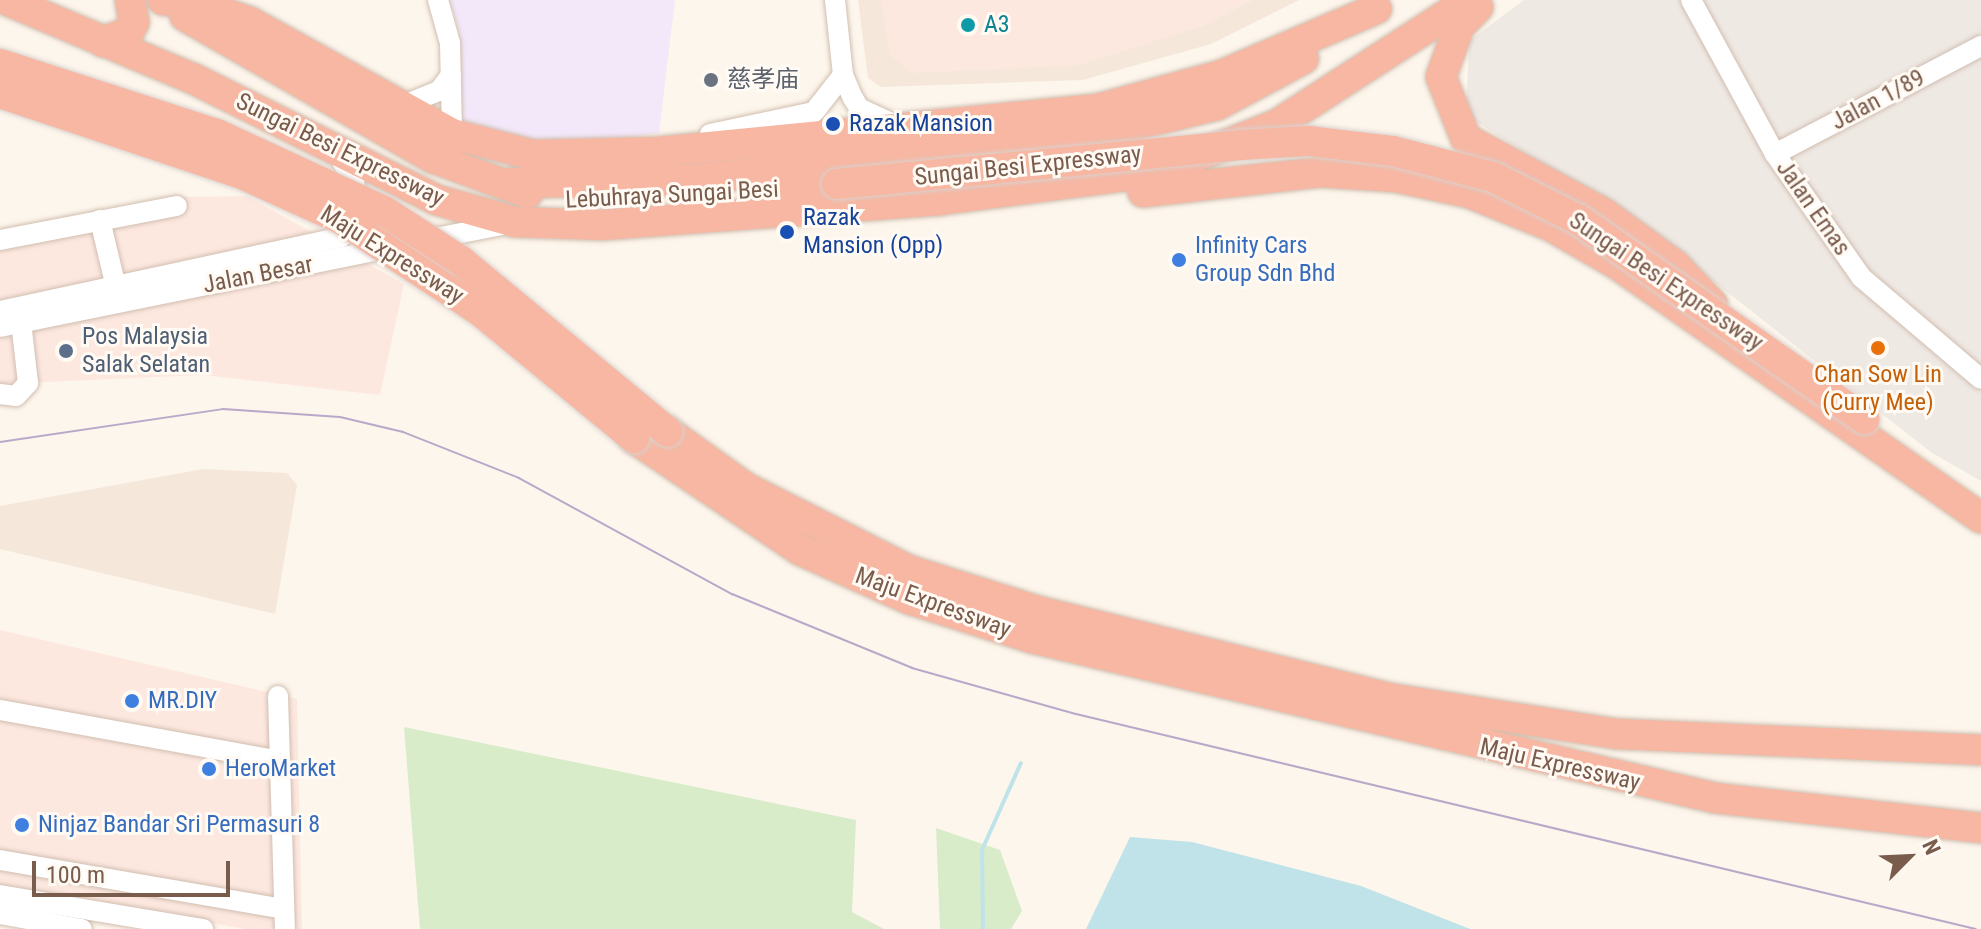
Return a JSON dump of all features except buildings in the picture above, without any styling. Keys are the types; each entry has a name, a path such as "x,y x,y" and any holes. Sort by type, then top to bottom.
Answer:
{"highway":[{"name":"Sungai Besi Expressway","path":"6,0 332,145 437,200 515,222 690,222 931,201 1157,172 1215,153 1334,92 1470,0"},
{"path":"103,42 129,32 134,22 130,0"},
{"name":"Sungai Besi Expressway","path":"151,0 245,47 433,158 511,183"},
{"path":"163,0 195,3 250,22 452,134 533,155 658,152 1098,109 1157,96 1222,75 1381,4"},
{"path":"240,0 277,20 340,71"},
{"path":"1485,0 1459,27 1446,52 1445,97 1466,139 1546,182 1664,257 1736,329"},
{"path":"511,183 688,180 1159,123 1265,81 1381,4"},
{"name":"Maju Expressway","path":"0,64 217,134 384,211 461,261 668,432 746,488 825,533 950,585 1393,699 1616,734 1981,750"},
{"name":"Maju Expressway","path":"0,93 242,174 341,219 480,311 634,438 800,550 909,599 1032,638 1715,798 1981,828"},
{"name":"Sungai Besi Expressway","path":"837,184 1309,141 1393,151 1493,177 1552,205 1641,259 1981,501"},
{"name":"Sungai Besi Expressway","path":"931,201 1023,204 1320,172 1396,177 1470,193 1551,226 1617,264 1981,518"},
{"name":"Lebuhraya Sungai Besi","path":"511,183 542,202 837,184"}],"street":[{"path":"438,0 451,75 452,134"},
{"path":"835,0 843,75 859,108 900,127"},
{"name":"Jalan Emas","path":"1691,0 1775,154 1861,277 1981,379"},
{"name":"Jalan 1/89","path":"1775,154 1981,46"},
{"path":"404,105 439,91 451,75"},
{"path":"658,152 673,140 814,112 843,75"},
{"name":"Jalan Besar","path":"0,311 116,287 219,275 351,228 358,213 354,182 332,145"},
{"path":"0,240 177,206"},
{"path":"100,220 116,287"},
{"name":"Jalan Besar","path":"0,327 219,275 515,222"},
{"path":"0,394 16,396 28,383 21,322"},
{"path":"0,860 285,919 278,696"},
{"path":"0,710 280,761"},
{"path":"0,895 145,924 203,929"},
{"path":"0,914 82,929"}],"shaded area":[{"path":"450,0 675,0 659,133 556,147 455,125 459,31"},
{"path":"858,0 1299,0 1211,44 1083,80 881,87 868,78"},
{"path":"881,0 1253,0 1205,25 1079,65 911,73 890,54"},
{"path":"1524,0 1981,0 1981,481 1932,453 1656,236 1466,115 1469,41"},
{"path":"247,196 404,284 380,395 203,375 0,384 0,231 178,197"},
{"path":"203,469 287,473 297,485 275,614 0,549 0,506"},
{"path":"0,630 297,699 302,929 246,929 0,886"}],"green space":[{"path":"404,727 856,820 852,912 884,929 420,929"},
{"path":"936,828 1000,850 1022,911 1011,929 940,929"}],"water":[{"path":"1130,837 1192,842 1361,886 1470,929 1086,929"}],"waterway":[{"path":"983,929 982,850 1021,763"}],"tram line":[{"path":"0,442 223,409 340,417 403,432 519,478 732,594 912,668 1076,714 1976,929"}],"place":[{"name":"A3","path":"968,25"},
{"name":"慈孝庙","path":"711,80"},
{"name":"Razak Mansion","path":"833,124"},
{"name":"Razak Mansion (Opp)","path":"787,232"},
{"name":"Infinity Cars Group Sdn Bhd","path":"1179,260"},
{"name":"Chan Sow Lin (Curry Mee)","path":"1878,348"},
{"name":"Pos Malaysia Salak Selatan","path":"66,351"},
{"name":"MR.DIY","path":"132,701"},
{"name":"HeroMarket","path":"209,769"},
{"name":"Ninjaz Bandar Sri Permasuri 8","path":"22,825"}]}
